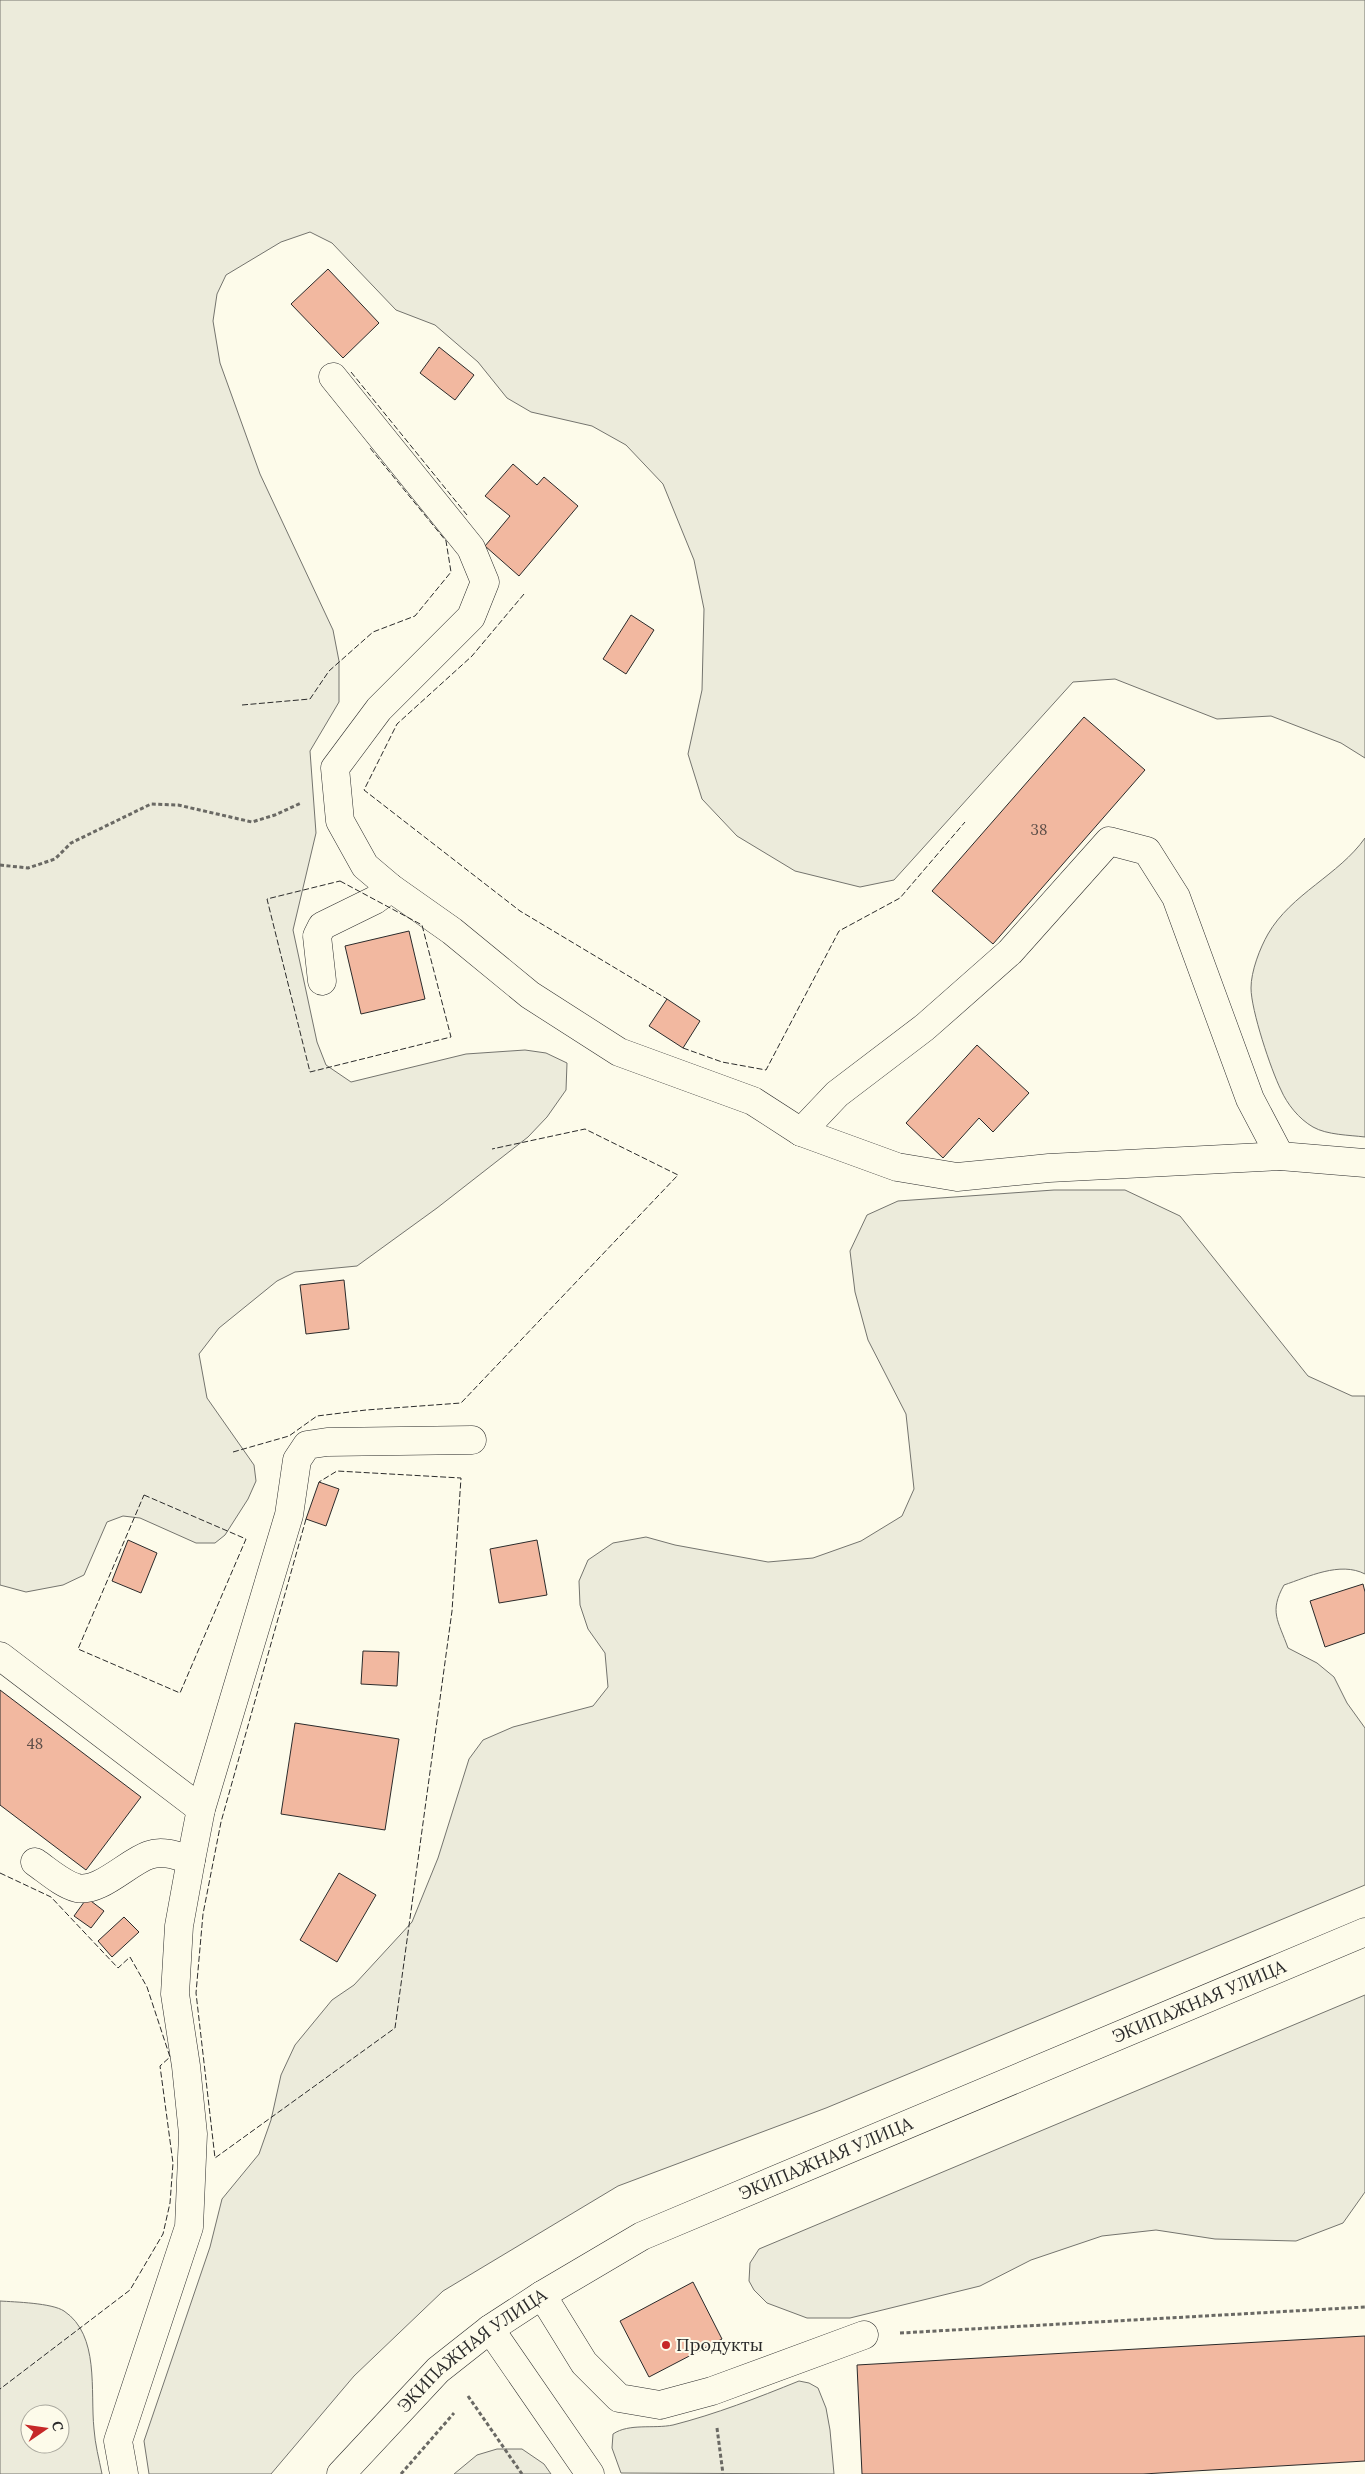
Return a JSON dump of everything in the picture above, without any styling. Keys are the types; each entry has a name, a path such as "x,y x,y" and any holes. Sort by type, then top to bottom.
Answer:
{"main road":[{"path":"333,377 471,548 486,582 472,617 379,709 335,768 340,821 365,866 391,888 452,931 530,995 618,1052 753,1101 802,1132 897,1168 957,1177 1049,1168 1280,1156 1365,1163"},
{"path":"802,1132 837,1094 925,1027 1010,952 1109,841 1147,851 1176,897 1250,1099 1280,1156"},
{"path":"322,981 317,936 322,926 375,900 391,888"},
{"path":"124,2474 118,2441 189,2227 193,2134 186,2066 175,1994 179,1926 201,1809 289,1515 297,1460 307,1445 327,1442 472,1440"},
{"path":"0,1656 201,1809"},
{"path":"35,1862 66,1884 79,1888 95,1887 150,1854 165,1853 191,1860"},
{"name":"ЭКИПАЖНАЯ УЛИЦА","path":"342,2474 438,2370 490,2329 542,2295 642,2236 1365,1932"},
{"path":"542,2295 584,2363 620,2398 660,2405 712,2391 864,2335"},
{"path":"490,2329 590,2474"}],"path":[{"path":"0,865 28,868 55,859 71,843 151,804 178,804 252,822 275,815 309,799"},
{"path":"864,2335 1365,2307"},
{"path":"462,2403 468,2396 513,2361"},
{"path":"712,2391 723,2474"},
{"path":"468,2396 521,2474"},
{"path":"401,2474 456,2410"}],"shaded area":[{"path":"0,0 1365,0 1365,758 1341,743 1271,716 1217,719 1115,679 1073,682 894,880 860,887 795,871 737,836 702,799 688,754 702,690 704,609 694,560 663,484 626,445 592,426 531,412 507,398 478,362 435,325 396,310 332,243 310,232 281,242 226,275 217,294 213,321 220,363 260,474 333,630 339,661 339,702 310,751 316,833 293,930 317,1042 326,1065 351,1082 466,1054 525,1050 546,1053 567,1063 566,1090 547,1117 528,1137 437,1208 357,1266 295,1272 277,1281 219,1328 199,1354 207,1398 254,1465 256,1481 248,1499 225,1535 215,1543 196,1543 140,1518 123,1516 107,1522 84,1575 63,1585 26,1592 0,1585"},
{"path":"1365,838 1365,1137 1319,1130 1303,1120 1290,1106 1277,1081 1267,1055 1254,1010 1251,988 1254,967 1259,953 1268,934 1278,920 1289,907 1342,863"},
{"path":"1054,1190 1125,1190 1180,1216 1308,1376 1352,1396 1365,1396 1365,1574 1355,1570 1335,1570 1284,1585 1279,1594 1276,1609 1278,1623 1288,1648 1317,1663 1334,1677 1347,1703 1365,1728 1365,1885 826,2108 618,2186 443,2291 354,2376 271,2474 149,2474 144,2441 210,2247 222,2199 259,2154 271,2120 281,2075 295,2045 332,2000 354,1985 412,1922 438,1858 469,1759 483,1740 513,1727 593,1706 608,1687 605,1653 588,1629 580,1605 579,1581 588,1560 613,1543 646,1537 675,1545 768,1562 813,1558 861,1541 902,1516 914,1489 906,1414 868,1340 855,1292 850,1251 867,1215 898,1201"},
{"path":"1365,1995 1365,2192 1343,2223 1296,2241 1215,2239 1156,2230 1102,2236 1031,2260 980,2286 850,2318 807,2318 767,2303 754,2290 749,2281 750,2263 759,2249"},
{"path":"0,2301 33,2303 58,2308 75,2321 83,2334 91,2365 95,2435 102,2474 0,2474"},
{"path":"799,2381 809,2383 818,2388 826,2408 834,2474 621,2473 612,2448 613,2434 634,2427 666,2426 689,2421"},
{"path":"497,2449 522,2449 544,2464 551,2474 454,2474 477,2455"}],"building":[{"path":"328,269 379,323 343,358 291,304"},
{"path":"439,347 474,375 455,400 420,373"},
{"path":"513,464 537,485 544,477 578,506 519,576 485,546 510,516 485,496"},
{"path":"631,615 654,630 626,674 603,659"},
{"path":"1084,717 1145,770 993,944 932,891"},
{"path":"409,931 425,999 361,1014 345,946"},
{"path":"667,999 700,1021 683,1048 649,1026"},
{"path":"977,1045 1029,1093 993,1132 979,1118 943,1158 906,1123"},
{"path":"344,1280 349,1329 306,1334 300,1285"},
{"path":"319,1482 339,1489 326,1526 306,1519"},
{"path":"128,1540 157,1553 141,1593 112,1581"},
{"path":"537,1540 547,1595 499,1603 490,1549"},
{"path":"1363,1584 1365,1592 1365,1633 1325,1647 1310,1601"},
{"path":"363,1651 399,1652 397,1686 361,1684"},
{"path":"0,1690 141,1797 86,1870 0,1805"},
{"path":"295,1723 399,1739 385,1830 281,1814"},
{"path":"339,1873 376,1895 337,1962 300,1940"},
{"path":"87,1898 104,1911 91,1928 74,1916"},
{"path":"124,1917 139,1932 112,1957 98,1941"},
{"path":"693,2282 722,2339 649,2377 620,2321"},
{"path":"1365,2336 1365,2461 1143,2474 862,2474 857,2365"}],"fence":[{"path":"351,372 467,515"},
{"path":"242,705 310,699 329,671 373,632 415,616 451,572 446,541 370,448"},
{"path":"524,594 472,656 397,724 364,790 520,911 667,999"},
{"path":"683,1048 722,1062 766,1070 839,931 900,898 965,822"},
{"path":"340,881 422,925 451,1037 310,1072 267,899 340,881"},
{"path":"233,1452 289,1436 317,1416 366,1410 461,1403 678,1175 585,1129 492,1149"},
{"path":"306,1519 221,1822 203,1914 196,1993 215,2158 395,2028 452,1611 461,1478 337,1471 319,1482"},
{"path":"144,1495 246,1539 180,1693 78,1649 144,1495"},
{"path":"0,1873 51,1897 118,1968 130,1957 147,1987 170,2057 160,2066 173,2163 170,2203 163,2234 130,2290 0,2389"}],"place":[{"name":"Продукты","path":"666,2345"}]}
